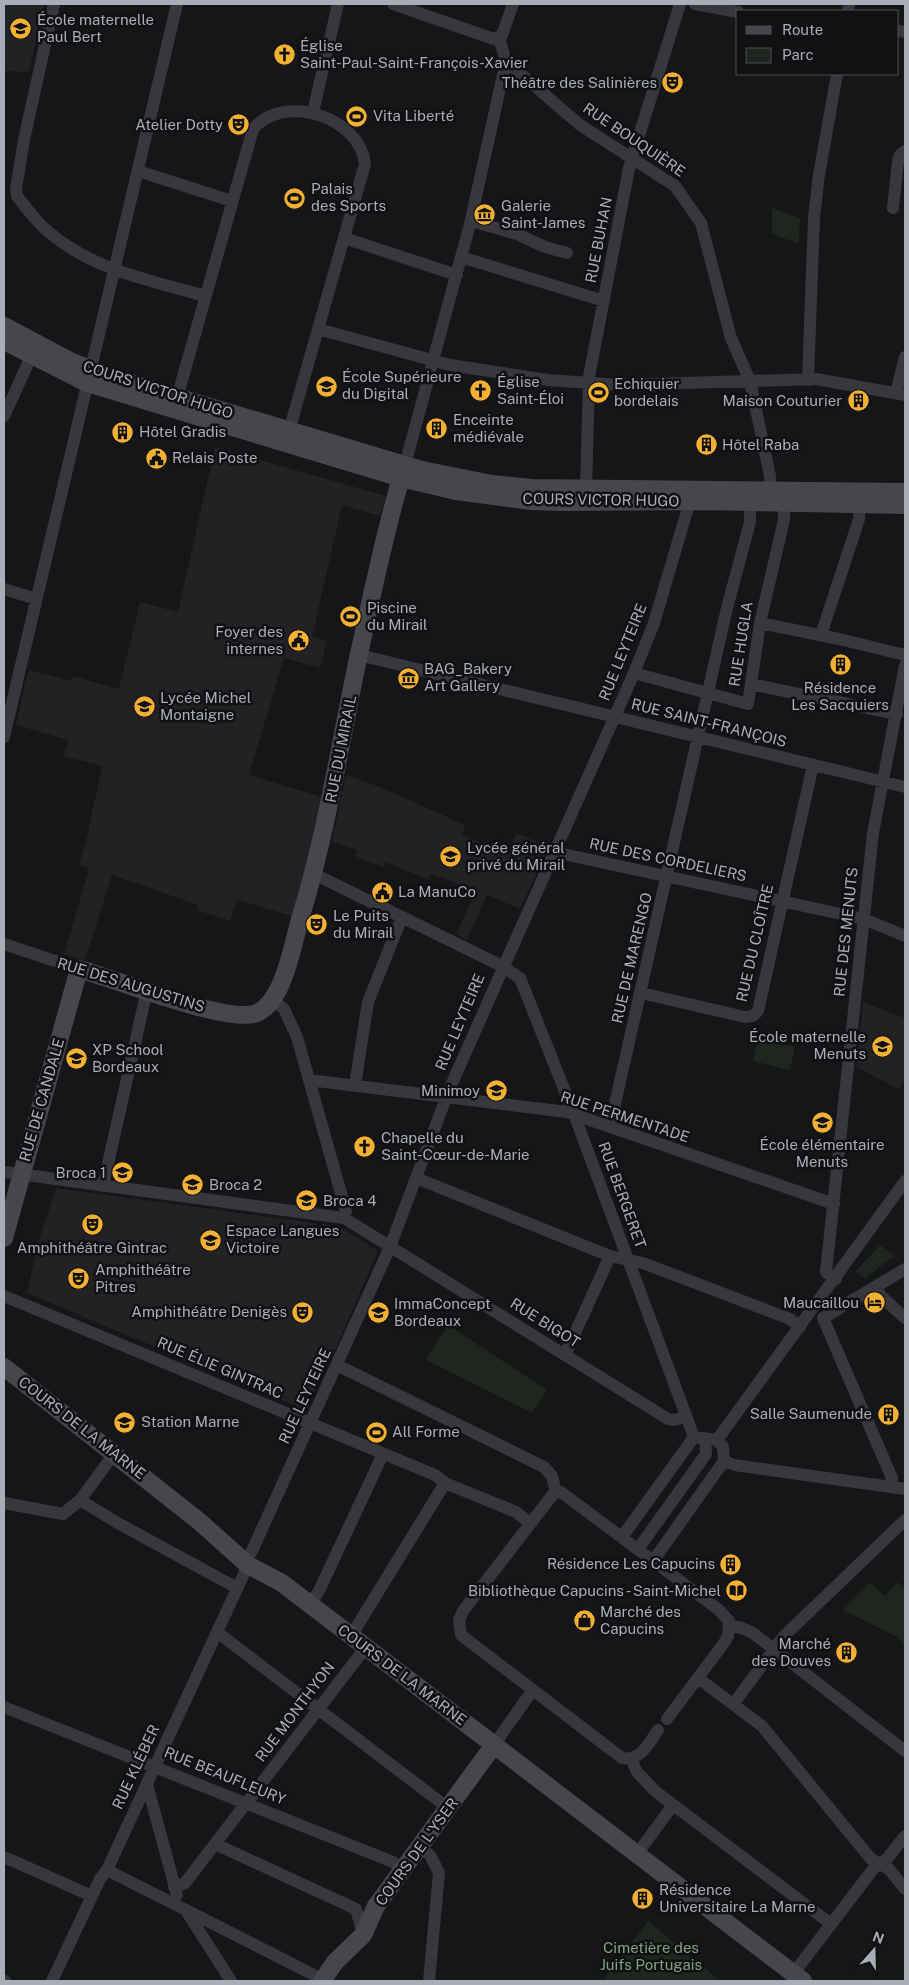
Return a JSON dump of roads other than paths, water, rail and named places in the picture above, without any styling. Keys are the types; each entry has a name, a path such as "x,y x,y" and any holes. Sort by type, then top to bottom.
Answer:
{"main road":[{"name":"COURS VICTOR HUGO","path":"4,326 34,350"},
{"name":"COURS VICTOR HUGO","path":"4,341 34,350 89,376 179,405 491,496 532,501 600,503 770,489 905,492"},
{"name":"COURS VICTOR HUGO","path":"403,471 492,484 692,495 750,502 905,505"},
{"name":"RUE DU MIRAIL","path":"259,1012 272,1000 280,986 314,874 329,812 359,655 403,471"},
{"name":"RUE DES AUGUSTINS","path":"79,969 208,1009 251,1015 259,1012"},
{"name":"RUE DE CANDALE","path":"5,1234 79,969"},
{"name":"COURS DE LA MARNE","path":"4,1367 200,1522 798,1978"},
{"name":"COURS DE L'YSER","path":"324,1981 335,1962 363,1935 376,1906 494,1745"}],"street":[{"path":"54,4 24,140 16,189 17,196 43,227 57,239 114,269 206,296"},
{"path":"4,737 177,4"},
{"path":"312,112 338,4"},
{"path":"393,4 488,38 499,38"},
{"path":"403,471 471,221 506,61 499,38 513,4"},
{"name":"RUE BUHAN","path":"586,490 589,384 604,301 632,158 680,4"},
{"path":"695,4 736,12"},
{"name":"RUE BOUQUIÈRE","path":"506,61 580,125 675,186 701,223 731,338 750,382 770,476 770,489"},
{"path":"808,380 814,217 819,173 837,75"},
{"path":"179,405 206,296 252,130 260,120 278,114 312,112 330,120 344,130 364,153 365,164 318,328 282,435"},
{"path":"894,208 899,158 905,151"},
{"path":"138,171 232,201"},
{"path":"471,221 517,234 545,247 567,253"},
{"path":"344,238 457,275"},
{"path":"461,257 604,301"},
{"path":"318,328 431,369 486,372 589,384 808,380 844,383 901,394 905,357"},
{"path":"4,416 34,350"},
{"path":"586,490 591,498 600,503"},
{"name":"RUE LEYTEIRE","path":"249,1559 390,1247 446,1096 502,966 634,673 654,623 692,495"},
{"name":"RUE DE MARENGO","path":"610,1126 686,797 727,608 750,522 750,502"},
{"name":"RUE HUGLA","path":"634,673 748,704 760,623 784,520 784,503"},
{"path":"822,635 859,519 860,504"},
{"path":"4,588 36,600"},
{"path":"760,623 822,635 905,655"},
{"name":"RUE SAINT-FRANÇOIS","path":"359,655 905,787"},
{"name":"RUE DES MENUTS","path":"836,1279 826,1272 873,833 905,666"},
{"path":"751,684 896,714"},
{"name":"RUE DU CLOÎTRE","path":"641,993 745,1017 753,1016 758,1011 813,765"},
{"name":"RUE DES CORDELIERS","path":"554,852 864,919 905,936"},
{"name":"RUE BERGERET","path":"314,874 502,966 520,978 525,986 574,1114 685,1417 705,1438 723,1447 729,1463"},
{"path":"355,1085 368,1002 402,917"},
{"name":"RUE DES AUGUSTINS","path":"4,944 79,969"},
{"path":"103,1186 147,990"},
{"path":"4,1172 344,1218 346,1211 309,1080 284,1009 272,1000"},
{"name":"RUE PERMENTADE","path":"309,1080 446,1096 574,1114 834,1204"},
{"path":"416,1178 610,1256 643,1263 781,1316 800,1327"},
{"path":"818,1314 836,1279 905,1181"},
{"name":"RUE BIGOT","path":"344,1218 668,1419 674,1420 685,1417"},
{"path":"565,1355 610,1256"},
{"path":"622,1537 800,1327 818,1314 875,1287 905,1269"},
{"path":"875,1287 881,1296 905,1318"},
{"name":"RUE ÉLIE GINTRAC","path":"4,1296 435,1475 445,1483 516,1512 530,1523"},
{"path":"818,1314 892,1478 890,1487"},
{"path":"337,1364 544,1467 552,1476 556,1492"},
{"path":"638,1549 706,1454 705,1438"},
{"path":"4,1503 63,1514 80,1500 114,1454"},
{"path":"310,1604 319,1591 383,1454"},
{"path":"653,1560 729,1463 905,1489"},
{"path":"351,1636 445,1483"},
{"path":"658,1730 642,1752 631,1758 622,1758 466,1641 458,1628 458,1620 463,1611 552,1494 561,1492 725,1615 730,1626 724,1644 667,1718"},
{"path":"80,1500 116,1522 237,1588"},
{"path":"734,1703 783,1637 905,1520"},
{"name":"RUE KLÉBER","path":"52,1981 92,1896 107,1870 249,1559"},
{"path":"730,1626 742,1628 753,1634 905,1751"},
{"path":"217,1632 448,1808"},
{"name":"RUE MONTHYON","path":"174,1887 185,1883 366,1647"},
{"path":"698,1678 734,1703 762,1726 871,1859 889,1869 905,1889"},
{"path":"494,1745 532,1691"},
{"name":"RUE BEAUFLEURY","path":"4,1706 393,1862 403,1870"},
{"path":"631,1758 637,1772 649,1786 831,1924"},
{"path":"146,1784 174,1887 186,1911 231,1981"},
{"path":"637,1854 673,1805"},
{"path":"798,1978 831,1924 874,1868 887,1859 905,1836"},
{"path":"215,1844 356,1909 363,1935"},
{"path":"419,1848 430,1855 440,1873 429,1981"},
{"path":"4,1857 92,1896"},
{"path":"107,1870 324,1981"}],"place":[{"name":"École maternelle Paul Bert","path":"21,29"},
{"name":"Église Saint-Paul-Saint-François-Xavier","path":"284,55"},
{"name":"Théâtre des Salinières","path":"673,83"},
{"name":"Vita Liberté","path":"357,116"},
{"name":"Atelier Dotty","path":"239,125"},
{"name":"Palais des Sports","path":"295,198"},
{"name":"Galerie Saint-James","path":"485,215"},
{"name":"École Supérieure du Digital","path":"326,386"},
{"name":"Église Saint-Éloi","path":"481,391"},
{"name":"Echiquier bordelais","path":"598,393"},
{"name":"Maison Couturier","path":"858,401"},
{"name":"Enceinte médiévale","path":"437,429"},
{"name":"Hôtel Gradis","path":"123,432"},
{"name":"Hôtel Raba","path":"706,445"},
{"name":"Relais Poste","path":"156,458"},
{"name":"Piscine du Mirail","path":"351,617"},
{"name":"Foyer des internes","path":"299,641"},
{"name":"Résidence Les Sacquiers","path":"840,665"},
{"name":"BAG_Bakery Art Gallery","path":"408,678"},
{"name":"Lycée Michel Montaigne","path":"144,707"},
{"name":"Lycée général privé du Mirail","path":"451,857"},
{"name":"La ManuCo","path":"382,892"},
{"name":"Le Puits du Mirail","path":"317,925"},
{"name":"École maternelle Menuts","path":"882,1046"},
{"name":"XP School Bordeaux","path":"76,1059"},
{"name":"Minimoy","path":"496,1091"},
{"name":"École élémentaire Menuts","path":"822,1122"},
{"name":"Chapelle du Saint-Cœur-de-Marie","path":"365,1147"},
{"name":"Broca 1","path":"122,1173"},
{"name":"Broca 2","path":"193,1185"},
{"name":"Broca 4","path":"307,1201"},
{"name":"Amphithéâtre Gintrac","path":"92,1225"},
{"name":"Espace Langues Victoire","path":"210,1240"},
{"name":"Amphithéâtre Pitres","path":"79,1279"},
{"name":"Maucaillou","path":"875,1303"},
{"name":"Amphithéâtre Denigès","path":"303,1312"},
{"name":"ImmaConcept Bordeaux","path":"378,1313"},
{"name":"Salle Saumenude","path":"888,1414"},
{"name":"Station Marne","path":"125,1422"},
{"name":"All Forme","path":"376,1432"},
{"name":"Résidence Les Capucins","path":"731,1564"},
{"name":"Bibliothèque Capucins - Saint-Michel","path":"737,1591"},
{"name":"Marché des Capucins","path":"584,1621"},
{"name":"Marché des Douves","path":"847,1653"},
{"name":"Résidence Universitaire La Marne","path":"643,1899"}],"park label":[{"name":"Cimetière des Juifs Portugais","path":"651,1956"}]}
